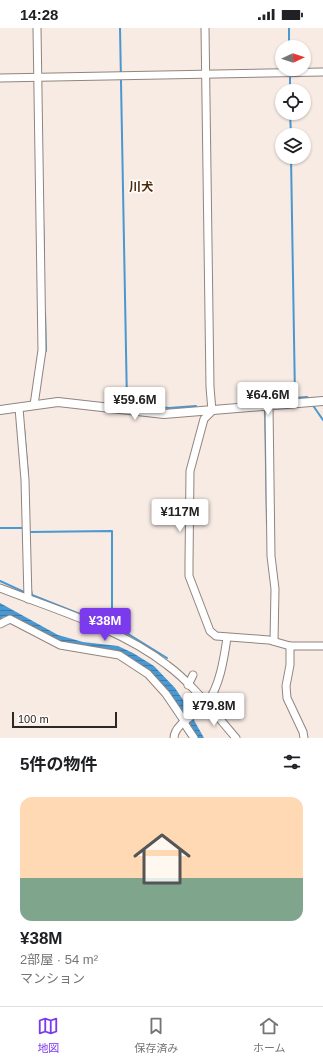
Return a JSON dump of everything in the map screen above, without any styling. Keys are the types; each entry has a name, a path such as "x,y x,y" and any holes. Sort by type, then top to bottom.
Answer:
{"street":[{"path":"34,405 42,350 37,28"},
{"path":"205,28 210,387 212,411 204,419 190,471 189,576 210,631 216,636 274,641 290,646 323,646"},
{"path":"0,78 323,72"},
{"path":"0,410 58,402 164,414 323,401"},
{"path":"269,406 271,556 275,589 274,641"},
{"path":"19,408 25,480 28,599"},
{"path":"0,588 108,631 133,643 169,666 207,704 236,738"},
{"path":"0,624 10,619 60,645 119,655 148,674 166,694 185,721 194,738"},
{"path":"174,738 174,734 185,721 207,704 214,690 227,638"},
{"path":"290,646 290,665 286,686 287,698 304,738"},
{"path":"188,685 193,675"}],"water":[{"path":"0,603 58,635 83,642 118,646 154,666 175,688 189,709 204,738 197,738 183,711 148,669 119,652 78,646 56,640 10,616 3,617 0,621"}],"waterway":[{"path":"120,28 127,404 169,408 196,406"},
{"path":"289,28 289,40"},
{"path":"290,76 290,84"},
{"path":"290,120 291,128"},
{"path":"291,164 295,397"},
{"path":"43,220 44,252"},
{"path":"45,312 46,351"},
{"path":"265,403 266,400 307,397 309,399"},
{"path":"312,404 323,420"},
{"path":"265,407 267,525"},
{"path":"24,428 28,476"},
{"path":"0,528 22,528"},
{"path":"30,532 112,531 112,627"},
{"path":"0,581 24,592"},
{"path":"31,590 32,595 125,632 167,658"}],"district":[{"name":"川犬","path":"141,187"}]}
